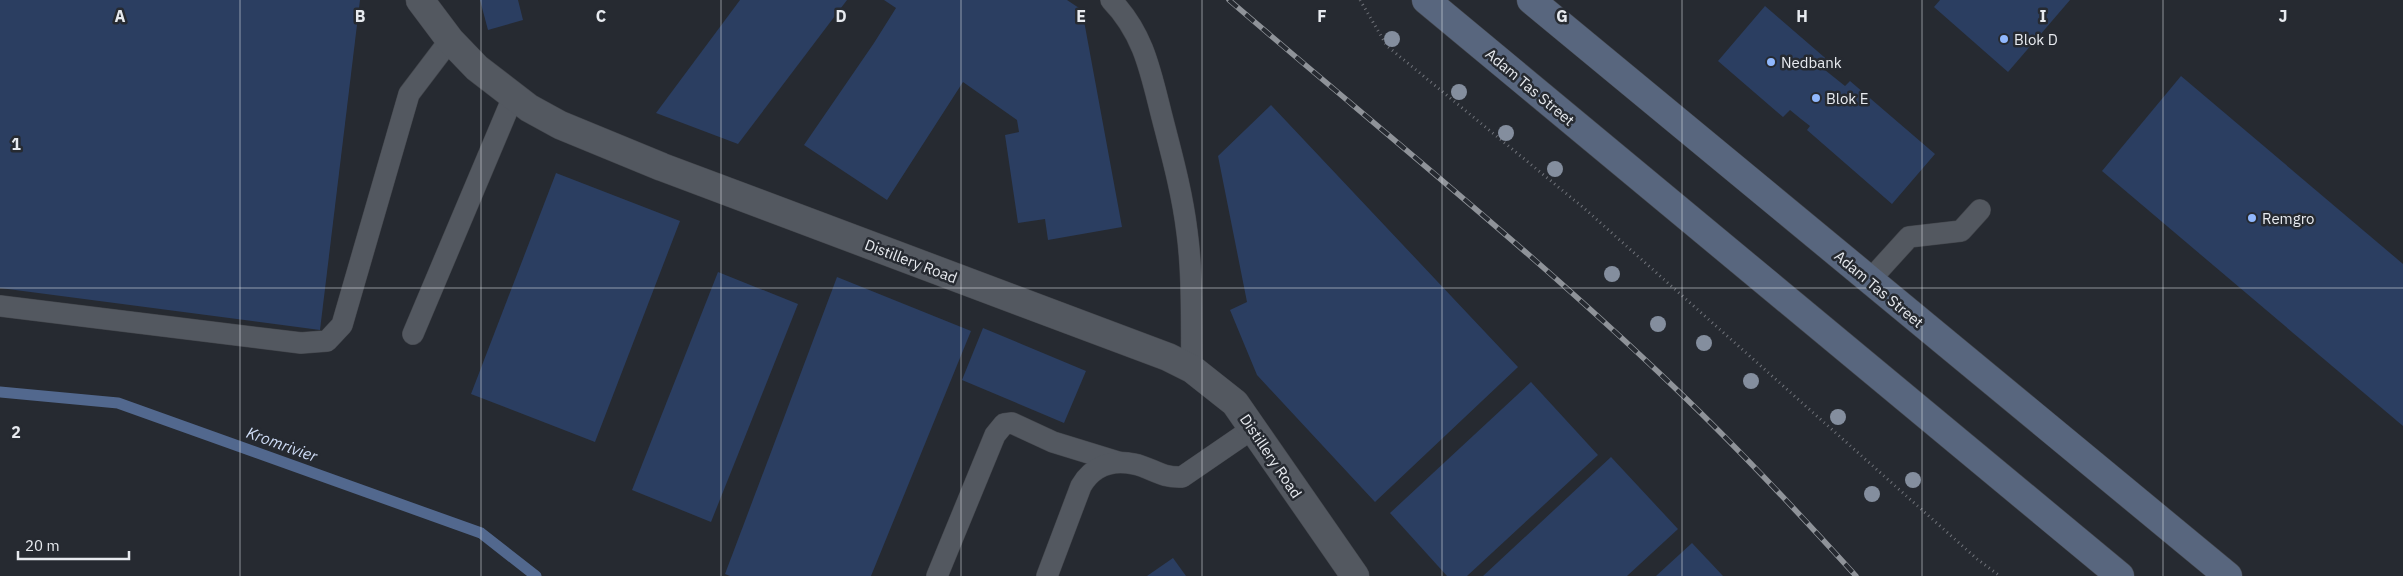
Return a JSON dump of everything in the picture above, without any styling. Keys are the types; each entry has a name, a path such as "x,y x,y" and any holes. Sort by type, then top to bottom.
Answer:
{"main road":[{"name":"Adam Tas Street","path":"1426,0 2120,576"},
{"name":"Adam Tas Street","path":"1531,0 2228,576"}],"street":[{"name":"Distillery Road","path":"420,0 450,40 477,68 513,97 560,125 662,167 1168,357 1192,368 1236,403 1355,576"}],"lane":[{"path":"1111,0 1128,18 1141,42 1180,190 1187,233 1190,271 1192,368"},
{"path":"0,306 301,343 327,342 342,325 409,94 450,40"},
{"path":"413,334 513,97"},
{"path":"1869,281 1909,236 1961,231 1980,210"},
{"path":"937,576 996,435 1004,424 1012,423 1053,442 1123,463 1134,464 1168,477 1182,476 1252,428"},
{"path":"1047,576 1087,476 1096,468 1123,463"}],"path":[{"path":"1360,0 1387,46 1585,209 1977,559 2000,576"}],"building":[{"path":"0,0 360,0 320,330 0,288"},
{"path":"480,0 518,0 523,20 488,30"},
{"path":"740,0 847,0 738,144 656,113"},
{"path":"884,0 1067,0 1082,10 1122,227 1048,240 1045,219 1018,223 1005,135 1019,132 1017,120 963,82 887,200 804,145 896,8"},
{"name":"Blok D","path":"1940,0 2070,0 2008,72 1934,7"},
{"name":"Blok E","path":"1765,6 1831,63 1825,70 1845,86 1850,81 1935,154 1892,204 1807,130 1810,126 1790,110 1783,117 1718,61"},
{"name":"Remgro","path":"2181,76 2403,264 2403,426 2102,171"},
{"path":"1271,105 1518,367 1375,502 1257,375 1230,310 1247,302 1218,156"},
{"path":"556,173 680,221 595,442 471,394"},
{"path":"718,272 798,304 711,522 632,490"},
{"path":"837,277 971,331 871,576 730,576 725,574"},
{"path":"983,328 1086,371 1064,423 962,380"},
{"path":"1531,382 1598,455 1467,576 1447,576 1390,513"},
{"path":"1611,457 1678,529 1627,576 1483,576"},
{"path":"1692,543 1723,576 1656,576"},
{"path":"1173,558 1186,576 1147,576"}],"waterway":[{"name":"Kromrivier","path":"0,392 118,403 481,533 536,576"}],"railway":[{"path":"1229,0 1511,239 1621,338 1744,457 1856,576"}],"place":[{"name":"Blok D","path":"2004,39"},
{"name":"Nedbank","path":"1771,62"},
{"name":"Blok E","path":"1816,98"},
{"name":"Remgro","path":"2252,218"}]}
